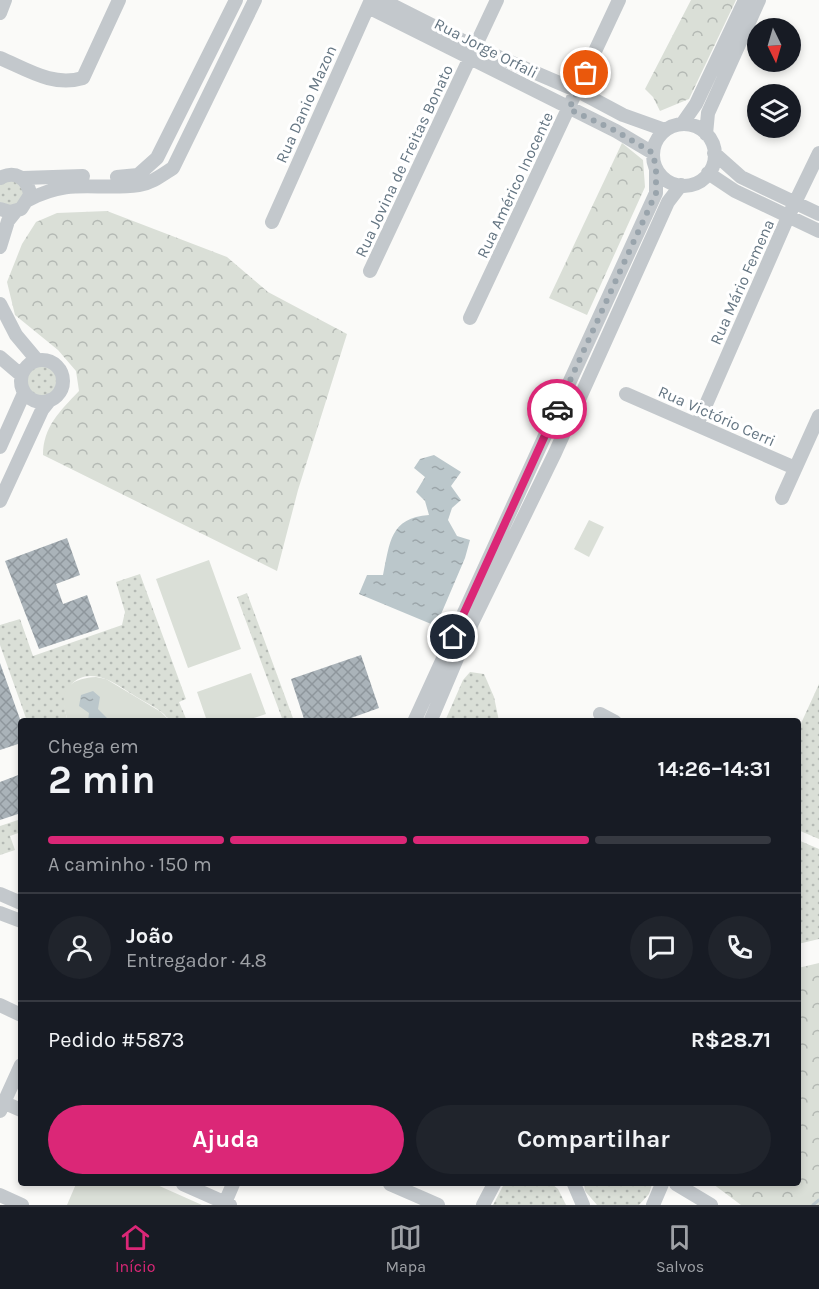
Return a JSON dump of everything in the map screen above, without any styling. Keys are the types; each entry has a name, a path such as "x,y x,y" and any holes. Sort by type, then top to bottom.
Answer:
{"street":[{"path":"0,13 5,0"},
{"path":"0,58 56,82 83,78 119,0"},
{"path":"0,247 8,221 28,200 45,191 69,185 138,175 157,158 236,0"},
{"path":"1,176 109,181 140,185 156,179 173,168 255,0"},
{"name":"Rua Jorge Orfali","path":"382,0 569,109 616,131 653,153"},
{"name":"Rua Jovina de Freitas Bonato","path":"370,271 497,0"},
{"name":"Rua Américo Inocente","path":"470,318 619,0"},
{"path":"682,124 696,104 745,0"},
{"path":"706,134 708,113 759,0"},
{"name":"Rua Jorge Orfali","path":"369,4 473,53 578,91 623,115 665,130"},
{"name":"Rua Danio Mazon","path":"272,222 369,4"},
{"path":"416,718 656,193 654,144 665,130 682,124 699,128 706,134 714,153 741,177 819,214"},
{"path":"656,169 671,183 681,185 700,180 708,173 714,153"},
{"name":"Rua Mário Femena","path":"697,425 788,217 819,153"},
{"path":"708,173 735,191 819,231"},
{"path":"22,178 29,189 28,200"},
{"path":"431,718 472,623 558,448 668,202 681,185"},
{"path":"0,209 16,212"},
{"path":"0,304 16,335 37,360"},
{"path":"0,357 21,375 24,393 0,447"},
{"path":"0,501 42,410 61,391 63,385 61,371 51,361 37,360 27,365 21,375"},
{"path":"24,393 36,401 50,400"},
{"name":"Rua Victório Cerri","path":"626,394 795,468"},
{"path":"782,498 819,416"},
{"path":"543,442 558,448"},
{"path":"492,552 505,558"},
{"path":"600,714 608,718"},
{"path":"0,894 18,902"},
{"path":"0,913 18,920"},
{"path":"0,1005 18,1014"},
{"path":"18,1071 1,1105 18,1109"},
{"path":"187,1186 226,1204 232,1186"},
{"path":"395,1186 438,1205"},
{"path":"483,1205 493,1186"},
{"path":"653,1205 661,1186"},
{"path":"678,1186 711,1205"},
{"path":"0,1195 22,1205"}],"green space":[{"path":"691,0 736,0 689,99 660,111 653,97 645,89"},
{"path":"622,143 643,160 645,187 587,315 549,298"},
{"path":"8,179 20,183 25,195 14,207 0,202 0,184"},
{"path":"107,211 227,257 268,292 347,334 298,490 277,571 43,455 49,428 79,391 76,371 58,350 15,315 7,282 22,244 36,222 57,213"},
{"path":"42,365 54,369 58,381 54,393 42,397 30,393 26,381 30,369"},
{"path":"589,520 604,527 589,557 574,549"},
{"path":"209,560 241,649 188,668 156,579"},
{"path":"140,574 186,699 179,702 186,718 167,718 156,708 112,682 86,676 72,684 67,692 65,710 67,718 26,718 0,645 0,625 20,619 33,656 122,625 125,612 116,582"},
{"path":"247,593 293,718 282,718 237,597"},
{"path":"470,672 484,674 494,697 498,718 446,718 463,680"},
{"path":"251,673 266,714 254,718 206,718 197,692"},
{"path":"85,678 106,679 161,712 167,718 67,718 64,695 71,684"},
{"path":"819,684 819,839 801,831 801,723"},
{"path":"18,820 18,833 10,836 15,850 0,855 0,826"},
{"path":"801,841 819,849 819,939 801,943"},
{"path":"819,963 819,1205 741,1205 716,1186 801,1186 801,967"},
{"path":"75,1186 159,1186 202,1205 67,1205"},
{"path":"503,1186 554,1186 566,1205 493,1205"},
{"path":"584,1186 651,1186 649,1194 639,1205 597,1205 585,1191"}],"water":[{"path":"434,455 461,472 451,486 461,500 452,508 448,520 457,536 470,540 465,558 436,626 359,594 367,575 383,575 390,542 399,527 416,517 429,515 425,501 416,492 425,477 414,468 420,459"},
{"path":"93,691 100,697 98,709 107,718 88,718 89,713 79,706 81,695"}],"building":[{"path":"67,538 80,575 56,584 63,604 87,595 99,629 39,649 5,561"},
{"path":"361,655 379,708 351,718 304,718 291,679"},
{"path":"0,663 20,718 18,744 0,750"},
{"path":"18,775 18,814 0,820 0,782"}],"waterway":[{"path":"813,1205 819,1200"}],"way so far":[{"path":"557,409 656,193 653,153 616,131 569,109 586,73"}],"route":[{"path":"453,637 557,409"}]}
